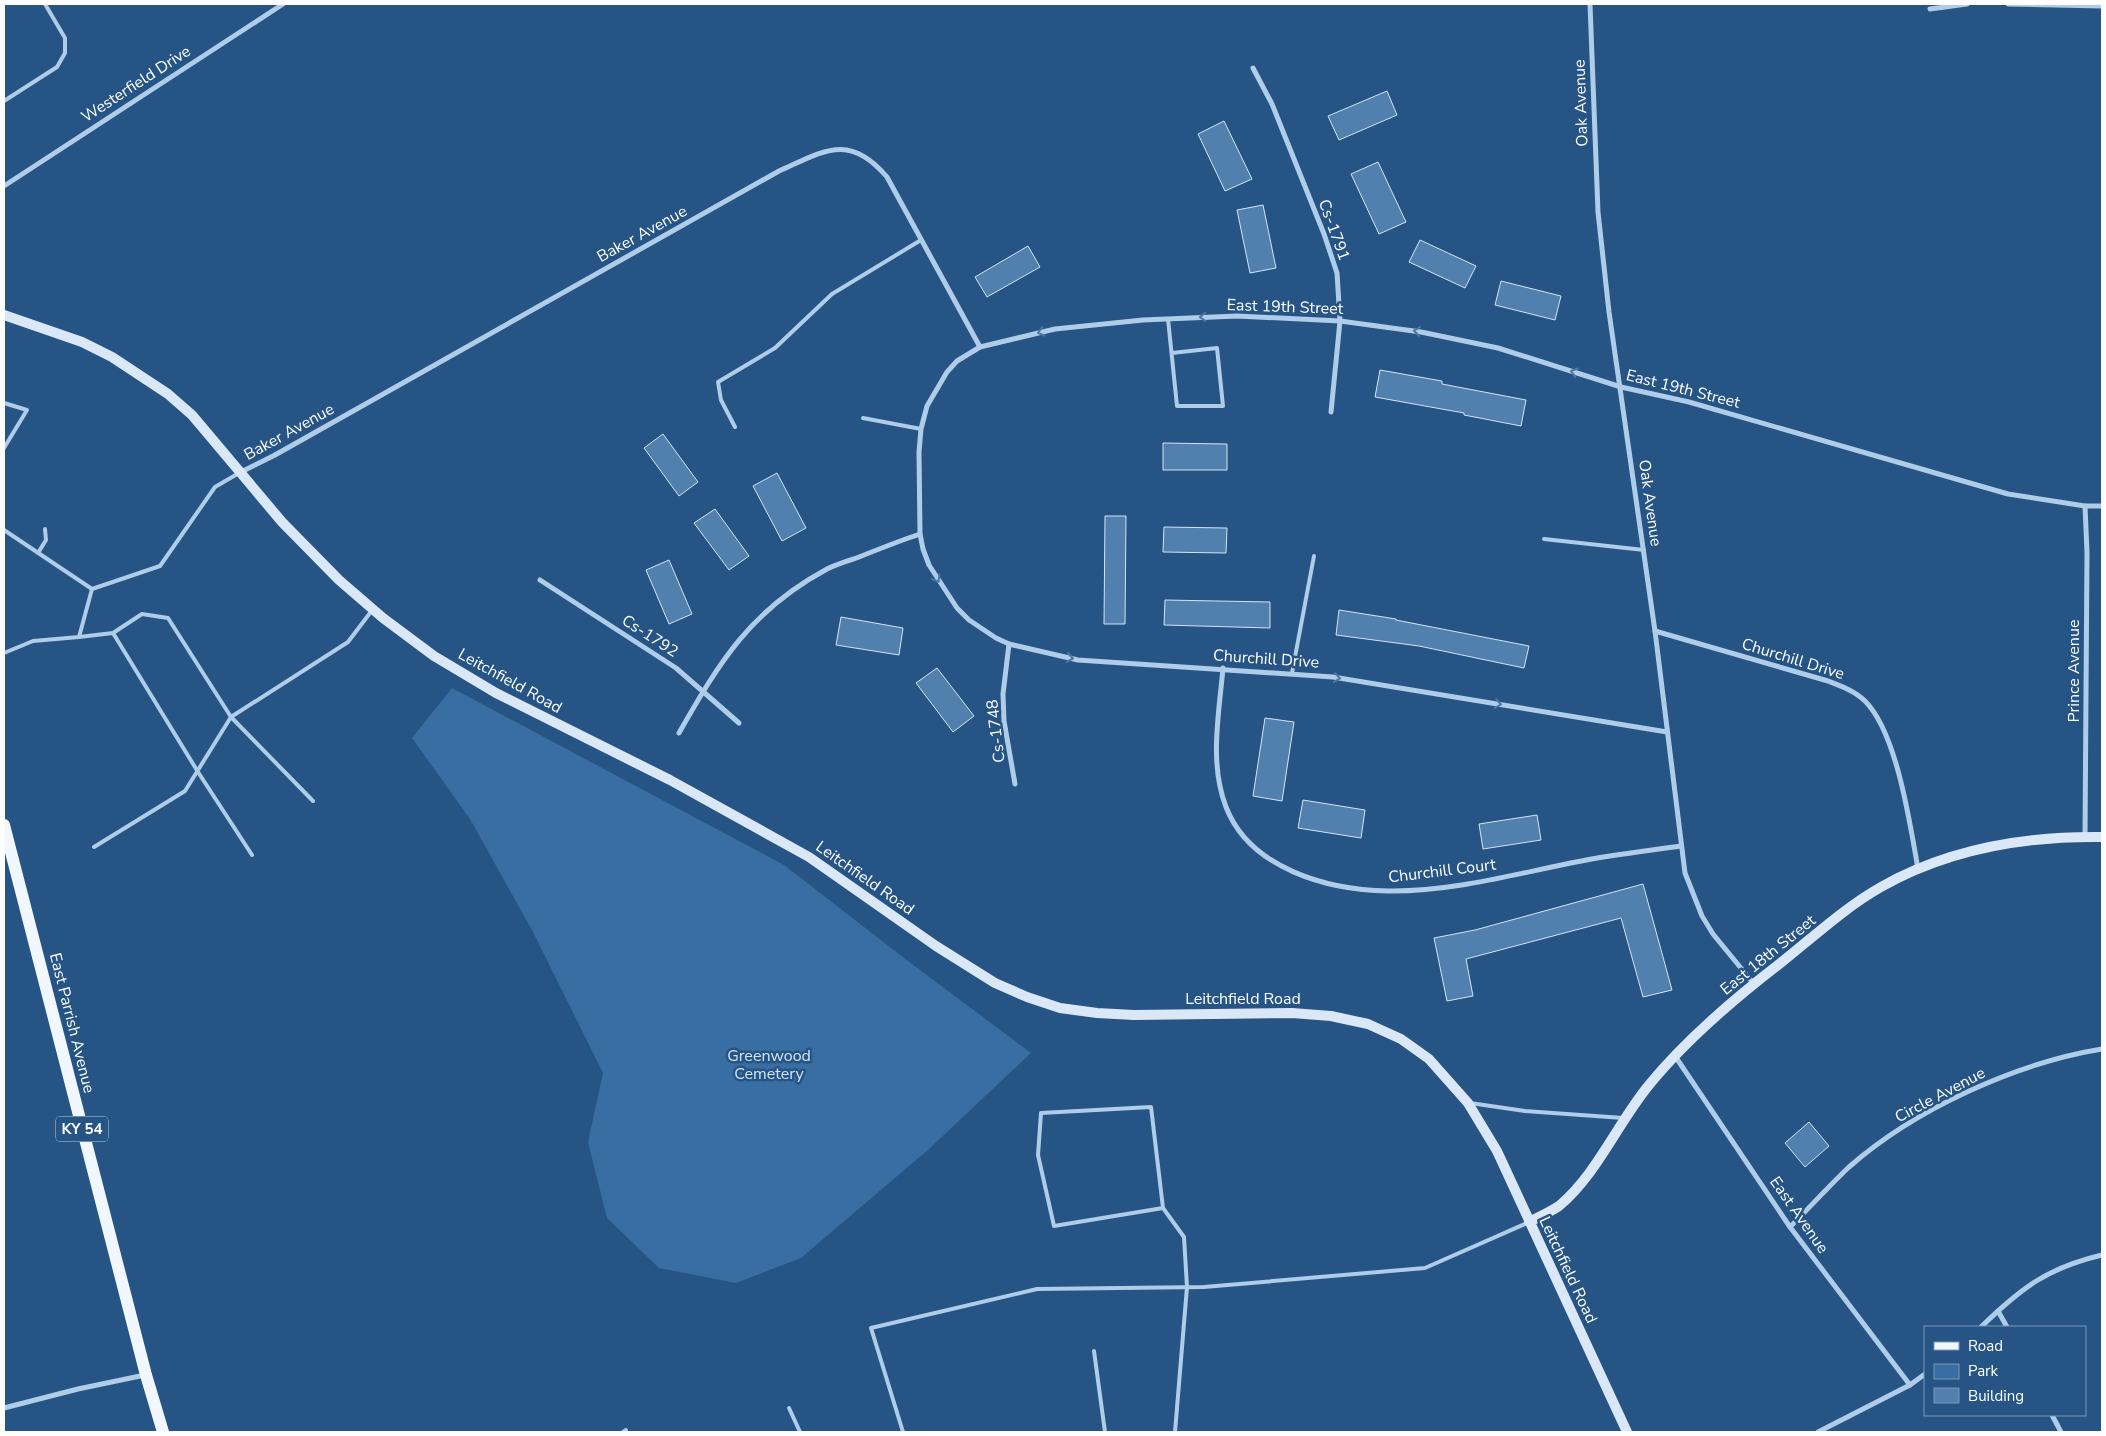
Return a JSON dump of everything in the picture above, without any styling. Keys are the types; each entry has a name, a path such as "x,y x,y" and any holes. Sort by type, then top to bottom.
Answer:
{"main road":[{"name":"East Parrish Avenue","path":"4,825 146,1375 163,1432"}],"street":[{"name":"Westerfield Drive","path":"4,186 283,4"},
{"name":"Oak Avenue","path":"1590,4 1598,212 1609,312 1655,631 1685,873 1702,916 1713,934 1754,984"},
{"path":"1930,8 1967,4"},
{"path":"2008,4 2102,6"},
{"name":"Cs-1791","path":"1253,68 1272,104 1324,234 1337,272 1340,321 1331,412"},
{"name":"Baker Avenue","path":"241,472 284,450 779,171 824,151 844,149 861,153 875,163 887,177 980,347"},
{"name":"Leitchfield Road","path":"4,315 82,342 112,357 168,394 192,415 282,522 339,580 434,656 496,693 670,780 810,857 936,946 995,983 1026,997 1060,1008 1134,1015 1292,1012 1331,1016 1368,1024 1401,1039 1429,1059 1468,1103 1497,1151 1627,1432"},
{"name":"East 19th Street","path":"920,534 919,452 921,429 927,406 947,372 957,361 980,347 1055,329 1168,319 1237,316 1340,321 1421,332 1498,348 1621,387 1689,402 2008,494 2085,506 2102,506"},
{"name":"Prince Avenue","path":"2085,506 2087,552 2085,837"},
{"path":"678,733 734,644 758,618 785,594 828,568 920,534"},
{"name":"Churchill Drive","path":"920,534 929,565 957,608 982,630 1009,644 1078,660 1223,668 1333,677 1668,732"},
{"name":"Cs-1792","path":"540,580 676,668 739,723"},
{"name":"Churchill Drive","path":"1655,631 1828,681 1848,689 1865,701 1878,717 1888,738 1907,808 1918,869"},
{"name":"Cs-1748","path":"1009,644 1003,703 1004,721 1016,784"},
{"name":"Churchill Court","path":"1223,668 1215,754 1220,789 1226,808 1240,831 1265,856 1283,867 1306,876 1370,890 1415,890 1463,884 1589,859 1681,846"},
{"name":"East 18th Street","path":"1529,1222 1558,1206 1584,1180 1648,1086 1675,1056 1754,984 1864,898 1918,869 1991,846 2034,839 2102,837"},
{"name":"Circle Avenue","path":"1790,1227 1849,1167 1914,1120 1988,1082 2042,1063 2102,1049"},
{"name":"East Avenue","path":"1675,1056 1790,1227 1910,1385"},
{"path":"1981,1326 2020,1291 2046,1274 2074,1262 2102,1255"},
{"path":"1998,1311 2006,1326"},
{"path":"4,1408 78,1389 146,1375"},
{"path":"1818,1432 1910,1385 1924,1375"},
{"path":"2053,1416 2061,1432"}],"lane":[{"path":"4,101 57,67 65,53 65,38 45,4"},
{"path":"735,427 721,400 718,382 774,348 832,294 921,240"},
{"path":"1168,319 1177,406 1223,406 1217,348 1172,353"},
{"path":"4,403 27,410 4,448"},
{"path":"863,418 921,429"},
{"path":"92,589 160,566 215,487 241,472"},
{"path":"38,552 46,540 45,529"},
{"path":"4,530 92,589"},
{"path":"1544,539 1644,550"},
{"path":"1292,673 1314,556"},
{"path":"79,636 92,589"},
{"path":"94,847 185,791 231,717 348,642 373,609"},
{"path":"4,652 33,641 113,634 142,614 168,618 231,717 313,801"},
{"path":"113,634 198,772 252,855"},
{"path":"1468,1103 1525,1111 1625,1118"},
{"path":"1164,1208 1054,1226 1038,1155 1041,1113 1150,1107 1164,1208 1184,1237 1186,1287 1175,1432"},
{"path":"903,1432 871,1328 1037,1289 1186,1287 1426,1268 1529,1222"},
{"path":"1094,1352 1105,1432"},
{"path":"789,1408 800,1432"}],"green space":[{"name":"Greenwood Cemetery","path":"452,688 784,865 1031,1053 929,1149 801,1258 736,1283 659,1268 607,1218 588,1142 603,1073 533,932 470,819 412,738"}],"building":[{"path":"1387,91 1397,115 1339,140 1328,116"},
{"path":"1224,121 1252,179 1225,191 1198,134"},
{"path":"1378,162 1406,222 1379,234 1351,174"},
{"path":"1263,205 1276,268 1250,273 1237,210"},
{"path":"1420,240 1476,266 1465,288 1409,262"},
{"path":"1028,246 1040,267 987,297 975,277"},
{"path":"1501,281 1561,296 1555,320 1495,305"},
{"path":"1380,370 1442,381 1442,384 1526,400 1521,426 1464,415 1464,413 1375,397"},
{"path":"663,434 698,482 679,496 644,448"},
{"path":"1163,443 1227,444 1227,470 1163,470"},
{"path":"777,473 806,528 782,541 753,486"},
{"path":"715,509 749,556 729,570 694,523"},
{"path":"1105,516 1126,516 1125,624 1104,624"},
{"path":"1164,527 1227,528 1226,553 1163,552"},
{"path":"669,560 692,614 669,624 646,570"},
{"path":"1165,600 1270,602 1270,628 1164,625"},
{"path":"1339,610 1396,619 1529,646 1524,668 1419,646 1336,635"},
{"path":"841,617 903,628 899,655 836,645"},
{"path":"937,668 974,716 953,732 916,683"},
{"path":"1265,718 1294,722 1282,801 1253,796"},
{"path":"1303,800 1365,810 1361,838 1298,828"},
{"path":"1537,815 1541,840 1483,849 1479,824"},
{"path":"1643,884 1672,990 1643,997 1621,918 1466,959 1473,996 1447,1001 1434,938 1475,930"},
{"path":"1809,1122 1829,1146 1805,1167 1785,1143"}]}
